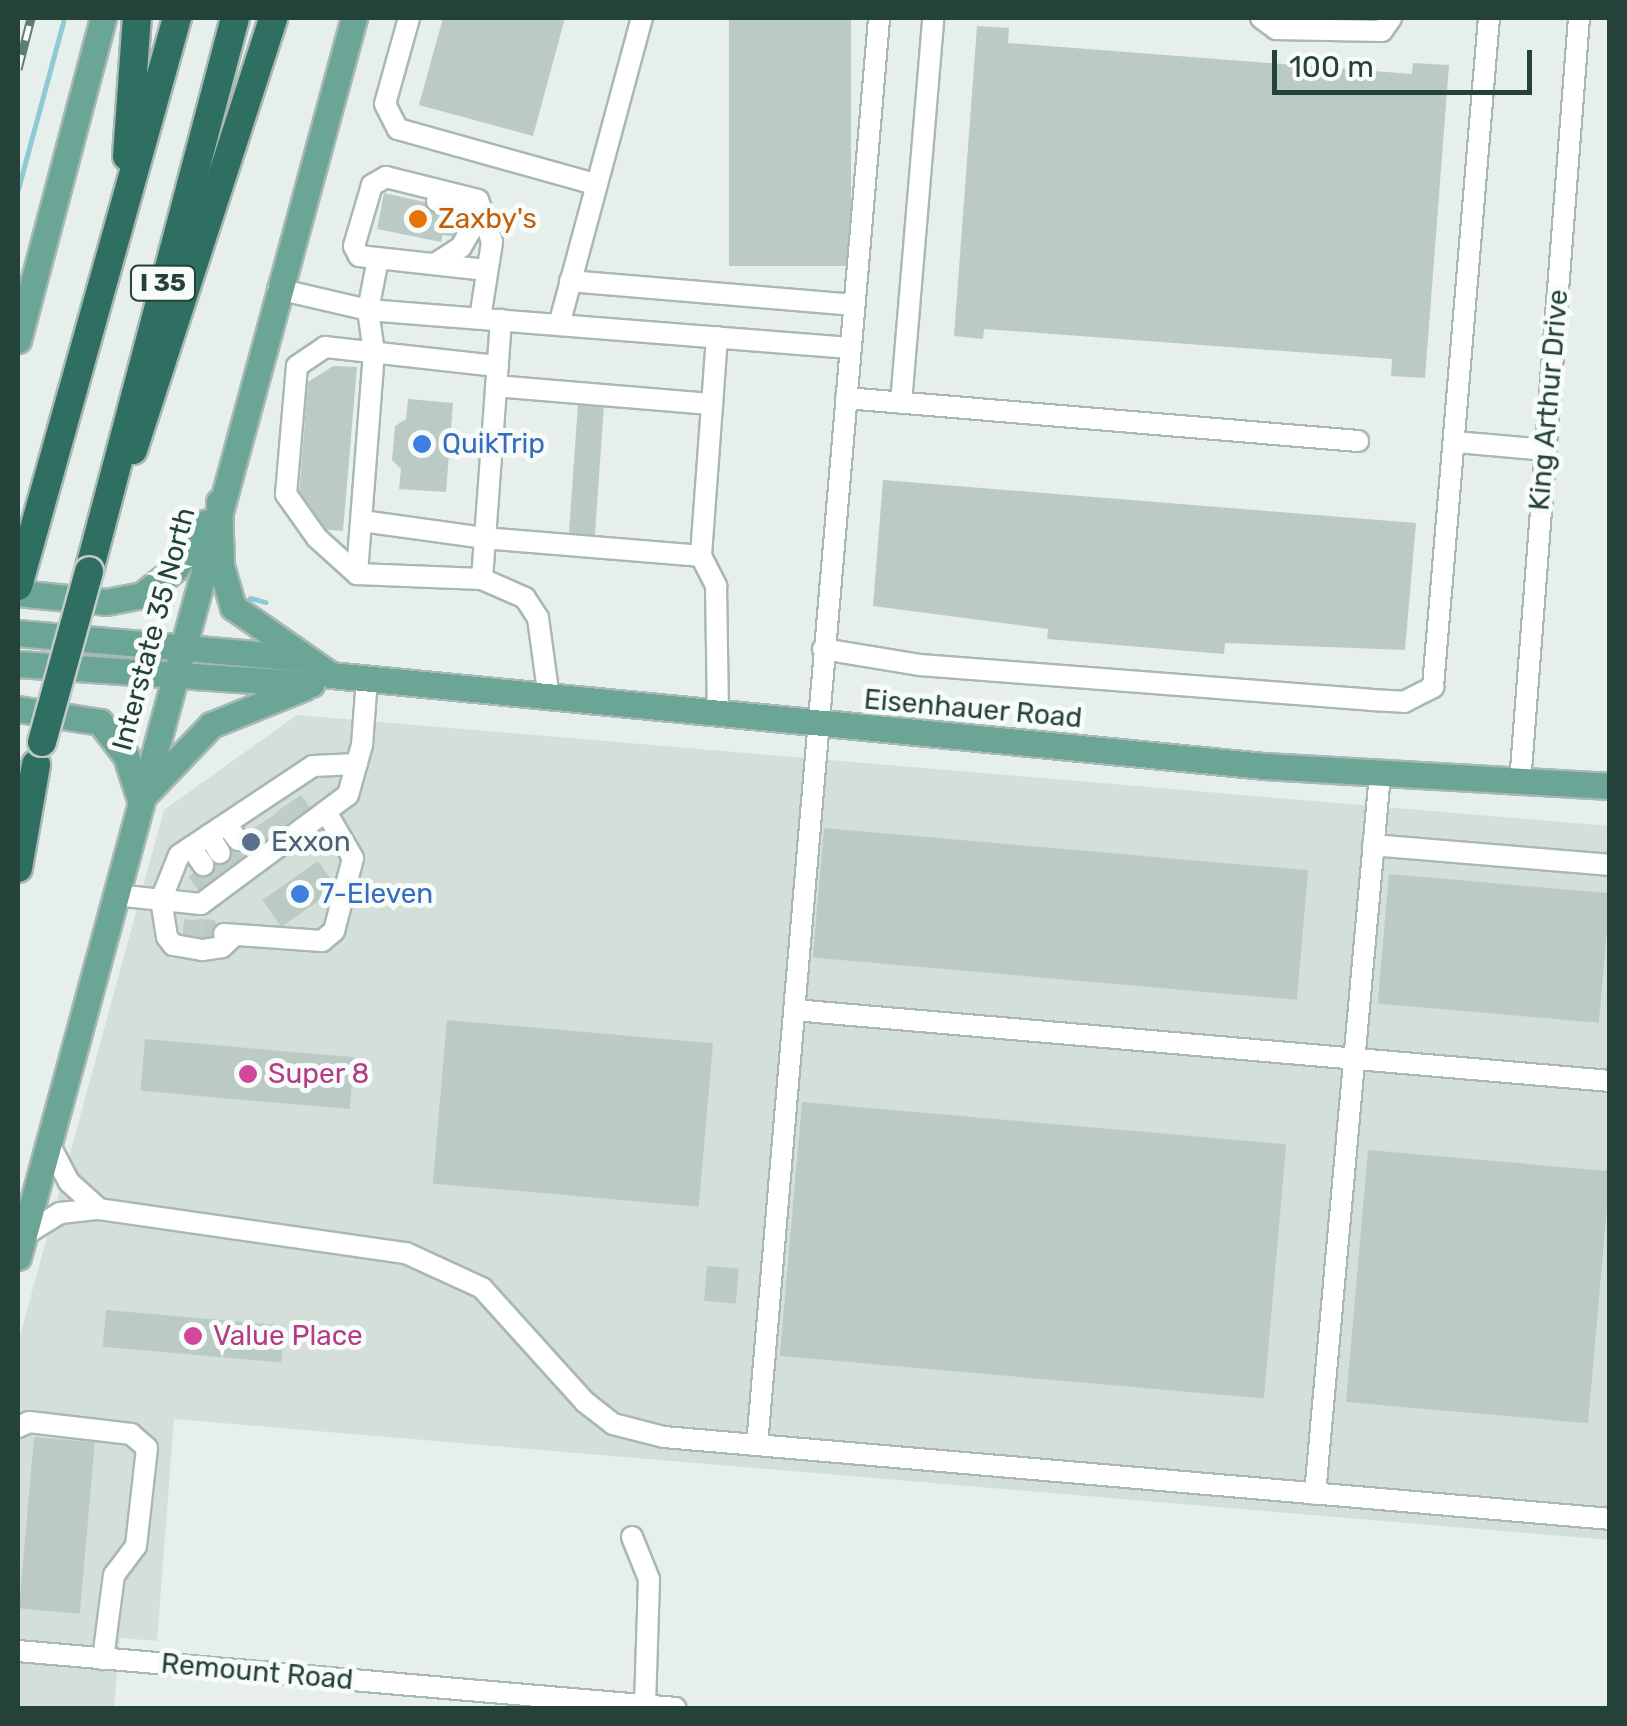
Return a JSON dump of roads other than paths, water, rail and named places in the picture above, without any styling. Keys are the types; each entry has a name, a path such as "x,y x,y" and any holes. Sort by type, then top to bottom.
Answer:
{"highway":[{"path":"123,211 138,18"},
{"name":"I 35","path":"20,580 177,18"},
{"name":"I 35","path":"18,833 235,18"},
{"path":"92,560 158,386 208,204 272,18"},
{"path":"18,868 40,754"}],"main road":[{"path":"18,340 103,18"},
{"name":"Interstate 35 North","path":"20,1246 170,679 354,18"},
{"path":"20,580 106,602 142,596 176,568 219,502"},
{"path":"219,502 221,566 233,607 304,658"},
{"name":"Eisenhauer Road","path":"18,633 304,658 321,680"},
{"name":"Eisenhauer Road","path":"18,664 170,679 367,678 818,725 1380,774 1610,786"},
{"path":"18,709 100,722 126,756 140,799 210,726 321,680"}],"street":[{"path":"408,18 385,104 398,129 595,184"},
{"path":"559,325 642,18"},
{"path":"757,1445 879,18"},
{"path":"901,402 933,18"},
{"path":"1262,18 1276,29 1382,31 1391,18"},
{"path":"824,649 920,665 1404,702 1432,687 1438,667 1489,18"},
{"name":"King Arthur Drive","path":"1520,783 1580,18"},
{"path":"482,579 497,376 486,270 490,224 478,200 386,177 372,185 354,246 359,256 486,270"},
{"path":"372,185 468,215 472,228 461,247 435,264"},
{"path":"357,574 374,352 368,310 378,258"},
{"path":"570,281 854,305"},
{"path":"278,289 368,310 850,348"},
{"path":"717,337 701,556 716,586 718,715"},
{"path":"549,698 538,618 525,598 482,579 357,574 317,538 286,494 294,381 310,352 374,352 497,376 712,404"},
{"path":"846,398 1358,441"},
{"path":"1456,442 1545,450"},
{"path":"362,521 484,538 701,556"},
{"path":"326,812 353,858 334,930 322,941 226,934 222,947 202,950 173,945 174,928 161,900 178,855 249,841 326,812 348,795 357,764 367,678"},
{"path":"114,895 202,904 313,766 357,764"},
{"path":"1315,1494 1380,774"},
{"path":"1374,846 1610,865"},
{"path":"794,1010 1610,1081"},
{"path":"48,1142 69,1182 100,1210"},
{"path":"20,1246 60,1214 100,1210 406,1253 448,1268 482,1288 584,1402 613,1424 664,1437 1610,1520"},
{"path":"18,1428 30,1422 131,1434 146,1448 136,1546 114,1576 103,1659"},
{"path":"632,1537 650,1579 645,1706"},
{"name":"Remount Road","path":"18,1651 676,1708"}],"waterway":[{"path":"18,189 64,18"},
{"path":"250,598 265,602"}],"tunnel":[{"path":"286,805 297,821"},
{"path":"271,817 281,832"},
{"path":"253,829 264,844"},
{"path":"238,840 248,856"},
{"path":"220,853 230,869"},
{"path":"203,865 213,881"},
{"path":"183,929 217,933"}],"railway":[{"path":"18,69 31,18"}],"place":[{"name":"Zaxby's","path":"418,219"},
{"name":"QuikTrip","path":"422,444"},
{"name":"Exxon","path":"251,842"},
{"name":"7-Eleven","path":"300,894"},
{"name":"Super 8","path":"248,1074"},
{"name":"Value Place","path":"193,1336"}]}
